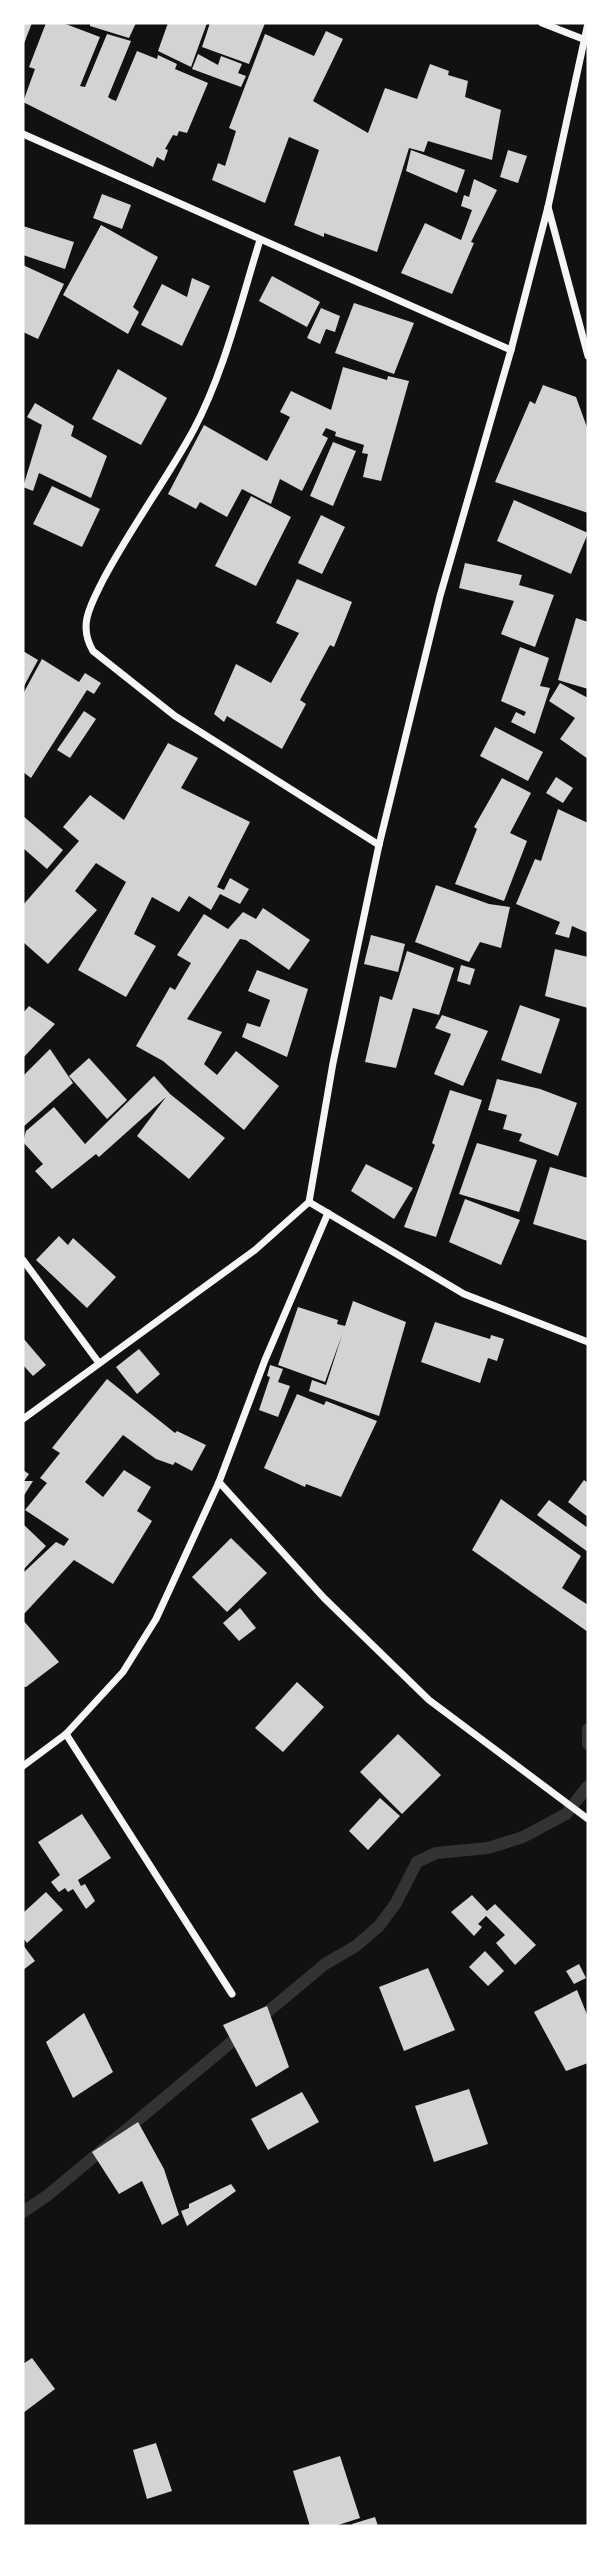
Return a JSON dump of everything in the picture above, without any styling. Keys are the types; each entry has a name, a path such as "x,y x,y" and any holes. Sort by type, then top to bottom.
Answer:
{"street":[{"path":"542,23 583,39"},
{"path":"23,1419 256,1250 309,1202 333,1063 379,845 440,596 511,350 548,206 588,23"},
{"path":"23,134 511,350"},
{"path":"548,206 588,356"},
{"path":"260,240 221,365 194,429 103,580 86,618 86,639 93,651 176,716 379,845"},
{"path":"309,1202 464,1294 588,1342"},
{"path":"23,1766 66,1734 123,1672 156,1619 219,1482 265,1360 328,1213"},
{"path":"23,1260 99,1363"},
{"path":"219,1482 324,1598 429,1700 588,1819"},
{"path":"66,1734 232,1994"}],"building":[{"path":"23,23 32,23 23,46"},
{"path":"46,23 63,23 100,37 80,86 85,87 107,34 131,41 108,97 116,101 137,51 157,59 158,55 177,64 175,69 208,83 187,133 179,131 177,136 173,135 165,149 168,150 164,161 157,157 153,167 23,102 35,69 29,67"},
{"path":"90,23 136,23 129,38 90,26"},
{"path":"168,23 207,23 191,67 158,51"},
{"path":"210,23 265,23 249,64 202,47"},
{"path":"326,31 343,39 313,101 368,133 385,88 417,99 430,64 449,71 448,75 468,81 465,97 501,110 492,160 428,141 424,152 409,148 377,252 324,233 324,237 294,225 319,150 289,137 265,203 212,180 218,163 225,166 236,131 229,128 265,34 314,56"},
{"path":"198,54 218,65 221,56 242,64 238,73 246,76 241,87 192,69"},
{"path":"411,150 465,170 457,193 406,171"},
{"path":"508,150 527,156 518,183 500,177"},
{"path":"474,179 497,190 471,242 474,243 452,294 401,273 425,223 461,240 472,210 461,206 464,195 469,197"},
{"path":"102,194 131,205 122,229 93,218"},
{"path":"101,225 158,257 133,307 139,312 128,334 63,295"},
{"path":"23,226 74,242 65,269 23,255"},
{"path":"23,265 64,284 38,339 23,332"},
{"path":"272,276 320,302 307,327 259,301"},
{"path":"192,278 210,286 182,346 141,325 162,284 187,297"},
{"path":"354,303 414,323 394,374 335,353"},
{"path":"321,308 340,316 335,332 326,329 320,344 307,338"},
{"path":"343,367 387,380 388,376 409,381 381,481 363,477 368,454 362,453 364,445 335,436 336,432 326,428 322,435 328,438 302,491 280,479 271,504 242,489 227,517 200,502 196,509 168,494 204,425 267,461 290,417 280,412 291,391 331,410"},
{"path":"118,369 167,398 141,445 92,419"},
{"path":"543,385 576,397 588,430 588,513 495,482 530,401 535,404"},
{"path":"35,403 74,426 71,436 107,456 91,498 39,473 33,491 23,487 42,425 27,417"},
{"path":"333,442 356,451 333,506 310,496"},
{"path":"52,486 100,509 82,547 33,524"},
{"path":"251,496 291,517 256,586 215,566"},
{"path":"514,500 588,533 571,574 497,541"},
{"path":"321,515 345,527 322,574 298,563"},
{"path":"465,563 522,575 519,585 554,595 535,647 501,634 514,601 459,588"},
{"path":"297,579 352,602 334,647 330,645 300,700 306,704 282,749 227,716 224,722 214,714 236,664 271,683 299,633 276,623"},
{"path":"576,618 588,622 588,689 558,680"},
{"path":"520,647 549,658 540,686 550,688 535,734 511,722 516,712 524,716 526,712 501,701"},
{"path":"23,651 38,660 23,688"},
{"path":"42,659 79,682 85,673 101,683 94,694 87,690 31,778 23,772 23,694"},
{"path":"560,683 588,698 588,759 560,739 575,718 549,701"},
{"path":"84,711 96,719 70,758 57,750"},
{"path":"495,727 543,752 528,781 480,756"},
{"path":"168,743 198,758 181,788 250,822 217,887 224,890 230,878 249,889 240,904 220,894 211,910 189,896 179,912 152,897 134,934 156,946 126,997 78,970 126,882 96,863 75,891 97,910 48,964 23,942 23,905 79,841 63,827 90,795 124,820"},
{"path":"556,777 573,788 563,803 546,793"},
{"path":"502,778 531,793 510,833 527,841 504,901 455,884 477,829 474,827"},
{"path":"558,809 588,823 588,933 572,926 569,938 555,934 560,922 516,904 535,859 541,861"},
{"path":"23,816 63,850 47,869 23,848"},
{"path":"436,885 489,904 510,907 501,948 480,942 469,962 415,942"},
{"path":"263,908 310,940 289,970 246,940 240,939 187,1019 222,1032 204,1064 217,1075 236,1051 279,1086 244,1130 163,1061 136,1046 170,987 175,990 191,963 177,955 204,914 228,929 243,912 256,919"},
{"path":"371,935 405,944 398,972 364,964"},
{"path":"555,949 588,957 588,1008 545,996"},
{"path":"407,951 454,968 439,1015 413,1008 396,1068 365,1062 380,996 392,1000"},
{"path":"461,965 475,969 470,985 457,981"},
{"path":"257,970 308,989 287,1057 242,1037 247,1023 260,1027 270,1000 248,991"},
{"path":"520,1005 560,1019 541,1074 501,1060"},
{"path":"29,1006 55,1024 23,1058 23,1013"},
{"path":"442,1015 488,1031 463,1086 434,1074 451,1034 435,1028"},
{"path":"50,1049 73,1083 23,1127 23,1076"},
{"path":"89,1058 127,1100 107,1119 69,1076"},
{"path":"154,1076 170,1094 225,1138 189,1179 137,1136 166,1097 99,1157 96,1154 52,1189 35,1171 43,1164 23,1142 26,1131 54,1107 85,1144"},
{"path":"497,1079 540,1089 577,1103 558,1156 519,1141 522,1134 503,1129 507,1115 488,1110"},
{"path":"450,1090 482,1100 436,1237 404,1227 435,1145 432,1143"},
{"path":"477,1143 537,1160 519,1212 459,1194"},
{"path":"366,1164 413,1188 394,1219 351,1191"},
{"path":"550,1167 588,1178 588,1241 533,1224"},
{"path":"465,1199 520,1220 501,1265 449,1242"},
{"path":"59,1236 68,1245 73,1238 116,1277 87,1308 36,1260"},
{"path":"353,1301 406,1322 379,1416 309,1391 312,1380 326,1385 342,1335 325,1382 278,1365 298,1307 338,1320 337,1324 345,1326"},
{"path":"435,1322 490,1339 491,1335 504,1339 497,1361 488,1358 480,1383 421,1362"},
{"path":"23,1338 46,1365 33,1376 23,1365"},
{"path":"139,1349 160,1374 137,1394 116,1367"},
{"path":"270,1365 283,1369 278,1382 290,1386 278,1417 259,1410 270,1377 267,1376"},
{"path":"107,1379 175,1433 177,1431 206,1445 192,1471 175,1462 173,1465 156,1459 123,1435 85,1482 103,1497 124,1470 151,1487 137,1511 152,1521 113,1584 74,1560 23,1615 23,1573 56,1542 64,1546 69,1539 25,1510 47,1483 40,1478 60,1453 52,1448"},
{"path":"297,1394 324,1405 326,1401 377,1421 341,1497 306,1484 305,1487 264,1468"},
{"path":"23,1470 29,1474 24,1481 33,1481 23,1497"},
{"path":"584,1480 588,1483 588,1517 568,1502"},
{"path":"501,1499 581,1556 562,1588 588,1605 588,1632 472,1550"},
{"path":"549,1500 588,1528 588,1552 537,1515"},
{"path":"23,1524 46,1546 23,1570"},
{"path":"231,1538 267,1573 227,1612 192,1577"},
{"path":"240,1608 256,1628 239,1641 223,1623"},
{"path":"23,1620 59,1662 26,1687 23,1687"},
{"path":"297,1682 324,1707 283,1752 255,1728"},
{"path":"398,1734 441,1775 402,1814 360,1772"},
{"path":"380,1798 400,1816 368,1850 349,1831"},
{"path":"82,1814 111,1858 78,1880 81,1886 85,1884 95,1901 86,1909 73,1889 68,1892 65,1888 59,1892 51,1882 60,1875 38,1842"},
{"path":"46,1892 63,1910 27,1943 23,1938 23,1913"},
{"path":"472,1895 487,1911 495,1904 536,1945 515,1965 496,1943 505,1935 486,1916 478,1924 482,1927 474,1936 451,1912"},
{"path":"23,1945 35,1961 23,1970"},
{"path":"485,1951 504,1971 488,1986 469,1967"},
{"path":"579,1964 586,1978 574,1984 566,1971"},
{"path":"428,1968 455,2030 404,2051 379,1987"},
{"path":"577,1990 588,2017 588,2063 566,2071 534,2012"},
{"path":"267,2006 289,2067 256,2087 223,2025"},
{"path":"84,2013 113,2072 73,2098 46,2042"},
{"path":"469,2089 488,2144 434,2162 415,2106"},
{"path":"302,2092 319,2122 268,2150 251,2119"},
{"path":"138,2122 164,2169 179,2215 162,2225 142,2181 119,2194 92,2152"},
{"path":"231,2184 236,2191 187,2226 181,2211 189,2208 189,2204"},
{"path":"32,2358 55,2389 23,2413 23,2364"},
{"path":"156,2443 172,2491 147,2499 133,2450"},
{"path":"340,2456 360,2518 335,2526 310,2526 293,2471"},
{"path":"375,2517 378,2526 352,2524"}],"waterway":[{"path":"588,1729 588,1744"},
{"path":"23,2212 48,2195 325,1964 356,1946 379,1926 396,1903 417,1862 436,1853 488,1848 523,1837 566,1814 588,1786"}]}
